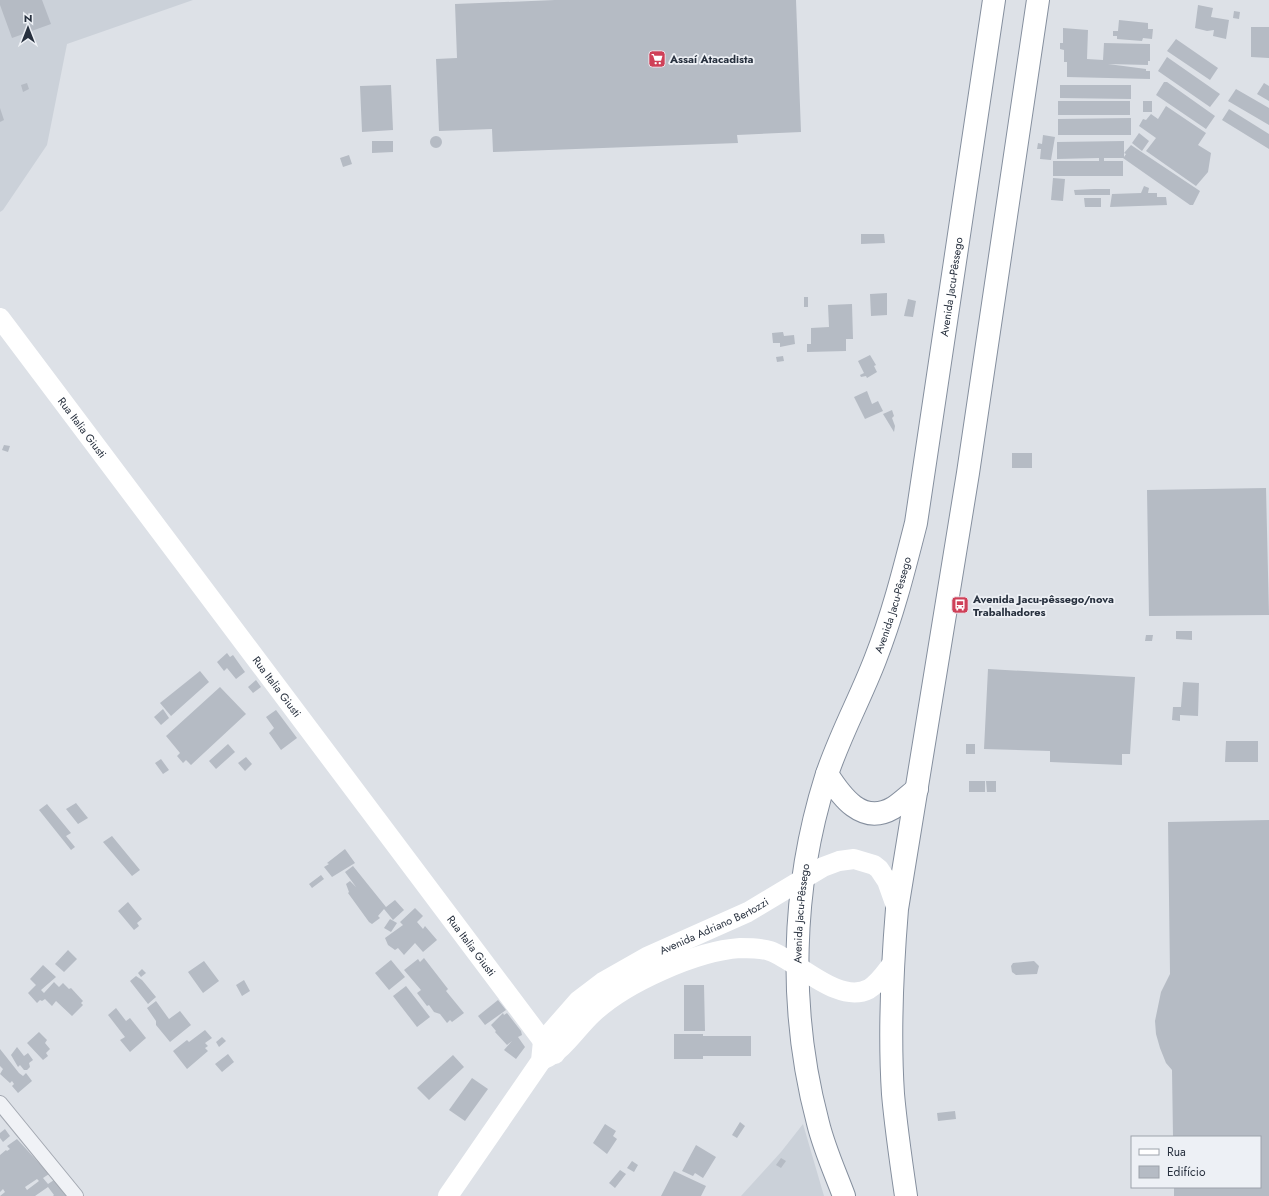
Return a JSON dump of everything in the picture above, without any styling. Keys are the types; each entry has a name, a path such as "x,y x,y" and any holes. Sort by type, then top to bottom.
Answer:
{"highway":[{"name":"Avenida Jacu-Pêssego","path":"844,1196 818,1125 804,1054 797,966 802,881 818,805 827,774 875,661 895,605 916,522 994,0"},
{"path":"906,1196 893,1095 892,1060 893,963 898,909 969,466 1038,0"},
{"path":"827,774 841,796 847,802 862,811 870,813 888,810 917,789"}],"main road":[{"name":"Rua Italia Giusti","path":"0,318 546,1052"},
{"name":"Avenida Adriano Bertozzi","path":"448,1196 546,1052 578,1001 610,978 647,956 748,912 802,881 823,867 839,860 854,859 868,862 879,869 888,881 898,909"},
{"name":"Avenida Adriano Bertozzi","path":"546,1052 614,996 660,972 705,954 721,950 753,948 771,951 830,988 844,991 862,991 875,985 893,963"}],"street":[{"path":"0,1103 76,1196"}],"shaded area":[{"path":"0,0 193,0 67,44 47,145 3,210 0,212"},
{"path":"803,1124 824,1196 741,1196 781,1152"}],"building":[{"path":"0,0 42,0 51,24 12,38 0,5"},
{"path":"555,0 796,0 801,132 737,135 738,143 493,152 492,129 439,131 436,59 457,58 455,4"},
{"path":"1198,5 1213,8 1211,17 1229,20 1226,39 1213,36 1214,30 1207,31 1195,28"},
{"path":"1234,11 1240,12 1239,19 1233,18"},
{"path":"1119,20 1148,23 1148,29 1153,29 1152,39 1143,38 1142,41 1117,39 1117,36 1113,36 1113,31 1118,31"},
{"path":"1251,27 1269,27 1269,58 1251,57"},
{"path":"1063,28 1088,30 1087,59 1103,60 1104,43 1150,44 1150,61 1148,61 1148,65 1108,64 1146,69 1146,71 1150,71 1150,79 1067,77 1067,62 1064,62 1064,50 1060,49 1060,43 1063,43"},
{"path":"1176,39 1218,68 1210,80 1167,51"},
{"path":"1167,57 1220,94 1210,107 1158,71"},
{"path":"1164,82 1167,82 1215,116 1206,129 1156,95"},
{"path":"27,83 29,89 23,92 21,85"},
{"path":"1264,83 1269,86 1269,101 1257,94"},
{"path":"391,85 393,130 362,132 360,86"},
{"path":"1060,85 1131,85 1131,99 1060,98"},
{"path":"1236,89 1269,108 1269,125 1228,101"},
{"path":"1058,101 1130,101 1130,115 1058,115"},
{"path":"1143,101 1152,101 1152,112 1143,112"},
{"path":"1166,106 1206,133 1198,145 1211,153 1208,172 1196,186 1146,151 1156,138 1139,126 1143,119 1146,120 1151,114 1158,119"},
{"path":"0,108 4,120 0,122"},
{"path":"1229,109 1269,134 1269,149 1222,120"},
{"path":"1131,118 1131,135 1058,135 1058,119"},
{"path":"1139,133 1149,141 1142,151 1132,143"},
{"path":"1043,135 1055,137 1051,160 1040,159 1041,149 1037,149 1038,143 1042,144"},
{"path":"434,136 438,136 442,142 438,148 434,148 430,144 430,140"},
{"path":"372,141 393,141 393,152 372,153"},
{"path":"1124,141 1124,153 1131,145 1200,191 1193,205 1190,205 1123,158 1104,158 1104,161 1123,161 1123,176 1053,176 1053,161 1099,161 1099,158 1057,159 1057,142"},
{"path":"349,155 352,164 343,167 340,158"},
{"path":"1053,178 1065,179 1063,201 1051,200"},
{"path":"1144,186 1149,188 1148,193 1157,193 1157,197 1166,197 1167,205 1110,207 1112,194 1141,193"},
{"path":"1110,189 1110,195 1075,195 1074,190"},
{"path":"1084,198 1101,198 1101,207 1085,207"},
{"path":"861,234 884,234 885,243 861,244"},
{"path":"887,293 887,315 871,316 870,294"},
{"path":"804,297 808,297 808,307 804,307"},
{"path":"908,299 916,301 913,317 904,316"},
{"path":"852,304 853,339 846,339 846,351 807,352 807,344 811,344 811,328 829,327 828,305"},
{"path":"783,332 784,336 794,335 795,344 780,347 780,343 773,343 772,333"},
{"path":"870,355 876,365 874,366 877,372 867,378 866,376 861,377 860,375 864,373 858,361"},
{"path":"783,356 784,361 777,362 776,357"},
{"path":"867,391 872,404 878,401 883,411 865,419 854,397"},
{"path":"892,410 894,416 892,418 895,426 894,432 883,414"},
{"path":"4,445 10,446 8,452 2,450"},
{"path":"1012,453 1032,453 1032,468 1012,468"},
{"path":"1266,488 1269,615 1149,616 1147,490"},
{"path":"1176,631 1192,631 1192,640 1176,639"},
{"path":"1146,635 1153,635 1152,641 1145,641"},
{"path":"227,653 230,657 233,655 245,672 236,679 227,668 224,671 217,662"},
{"path":"988,669 1135,677 1130,754 1122,754 1122,765 1050,762 1050,751 984,749"},
{"path":"200,671 209,682 171,716 160,703"},
{"path":"256,680 261,687 253,693 248,687"},
{"path":"1183,682 1199,683 1198,716 1180,715 1180,721 1172,720 1173,707 1181,707"},
{"path":"220,687 246,714 191,765 186,760 183,763 177,756 180,753 166,736"},
{"path":"163,709 169,718 161,725 154,717"},
{"path":"276,710 297,738 281,750 269,733 274,728 266,717"},
{"path":"1226,741 1258,741 1258,762 1225,762"},
{"path":"228,744 235,752 216,769 209,761"},
{"path":"966,744 975,744 975,754 966,754"},
{"path":"246,757 252,764 245,771 238,763"},
{"path":"161,759 169,770 163,774 155,763"},
{"path":"969,781 985,781 985,792 969,792"},
{"path":"986,781 996,781 996,792 987,792"},
{"path":"76,803 88,818 78,824 66,809"},
{"path":"47,804 71,833 66,836 75,847 71,850 39,810"},
{"path":"1269,820 1269,1196 1174,1196 1174,1188 1261,1188 1261,1136 1173,1136 1172,1070 1166,1063 1160,1048 1156,1034 1155,1021 1161,992 1170,974 1168,822"},
{"path":"112,836 140,870 132,876 103,842"},
{"path":"345,849 355,863 332,877 324,867"},
{"path":"353,866 386,907 395,900 404,910 393,920 384,909 378,916 380,918 372,924 369,922 348,893 346,884 350,881 356,887 345,872"},
{"path":"321,875 324,879 312,888 309,884"},
{"path":"128,902 142,919 137,923 139,926 134,930 118,911"},
{"path":"415,908 423,916 417,922 423,929 425,926 437,940 423,952 415,943 404,955 398,948 395,950 388,945 385,938 403,925 400,922"},
{"path":"390,919 397,923 391,932 384,928"},
{"path":"68,950 77,959 64,972 55,964"},
{"path":"424,958 448,989 446,991 464,1013 452,1022 450,1020 447,1023 440,1014 434,1012 429,1005 427,1006 417,993 421,990 404,970 418,959 420,962"},
{"path":"391,960 405,977 389,990 375,973"},
{"path":"204,961 219,981 203,993 188,972"},
{"path":"1034,961 1039,966 1037,974 1016,975 1012,972 1011,966 1013,963"},
{"path":"43,965 56,977 41,990 44,993 54,982 59,987 63,983 69,989 71,988 83,1001 81,1003 83,1005 72,1016 56,1001 52,1006 45,999 42,1001 40,1000 37,1003 28,993 36,985 30,979"},
{"path":"142,969 146,973 141,977 138,973"},
{"path":"136,976 142,980 156,997 148,1004 130,981"},
{"path":"244,980 250,991 242,996 236,985"},
{"path":"684,985 704,985 705,1031 684,1031"},
{"path":"406,986 430,1017 417,1027 393,996"},
{"path":"498,1000 506,1010 485,1025 478,1016"},
{"path":"156,1001 169,1019 180,1011 191,1025 170,1042 156,1025 156,1021 147,1008"},
{"path":"116,1008 126,1021 130,1018 146,1038 130,1052 120,1040 125,1037 108,1015"},
{"path":"503,1013 504,1015 507,1013 521,1031 522,1035 518,1037 525,1047 516,1059 504,1050 512,1041 507,1045 495,1032 496,1031 491,1025"},
{"path":"205,1030 212,1038 205,1043 208,1046 205,1048 208,1051 187,1069 173,1051 187,1040 189,1042"},
{"path":"39,1032 47,1040 45,1043 50,1049 46,1053 48,1056 43,1060 27,1043"},
{"path":"674,1034 703,1034 703,1036 751,1036 751,1056 703,1056 703,1059 674,1059"},
{"path":"222,1037 226,1041 219,1047 216,1042"},
{"path":"17,1047 24,1056 28,1053 33,1060 29,1063 30,1067 27,1070 24,1070 20,1065 18,1067 11,1055"},
{"path":"0,1049 19,1073 23,1076 26,1073 32,1081 18,1093 12,1086 14,1084 12,1081 10,1083 0,1074 3,1069 0,1066"},
{"path":"228,1054 234,1062 222,1072 215,1064"},
{"path":"453,1055 464,1067 429,1100 417,1088"},
{"path":"472,1078 488,1089 465,1121 449,1110"},
{"path":"955,1111 956,1119 938,1121 937,1113"},
{"path":"740,1122 745,1126 737,1138 732,1135"},
{"path":"605,1124 616,1131 613,1136 617,1139 607,1154 593,1143"},
{"path":"5,1129 10,1136 3,1142 0,1138 0,1133"},
{"path":"17,1139 49,1174 43,1178 48,1184 54,1180 67,1196 53,1196 54,1195 48,1187 35,1196 0,1196 5,1192 3,1189 0,1192 0,1155 6,1150 7,1151 10,1149 7,1146","holes":["37,1179 39,1181 27,1190 25,1187"]},
{"path":"696,1145 716,1157 703,1178 695,1173 693,1176 682,1171"},
{"path":"781,1158 786,1161 781,1168 776,1165"},
{"path":"632,1161 638,1165 634,1172 627,1168"},
{"path":"620,1170 626,1174 615,1188 609,1183"},
{"path":"674,1171 706,1186 701,1196 661,1196"}],"place":[{"name":"Assaí Atacadista","path":"657,59"},
{"name":"Avenida Jacu-pêssego/nova Trabalhadores","path":"960,605"}]}
